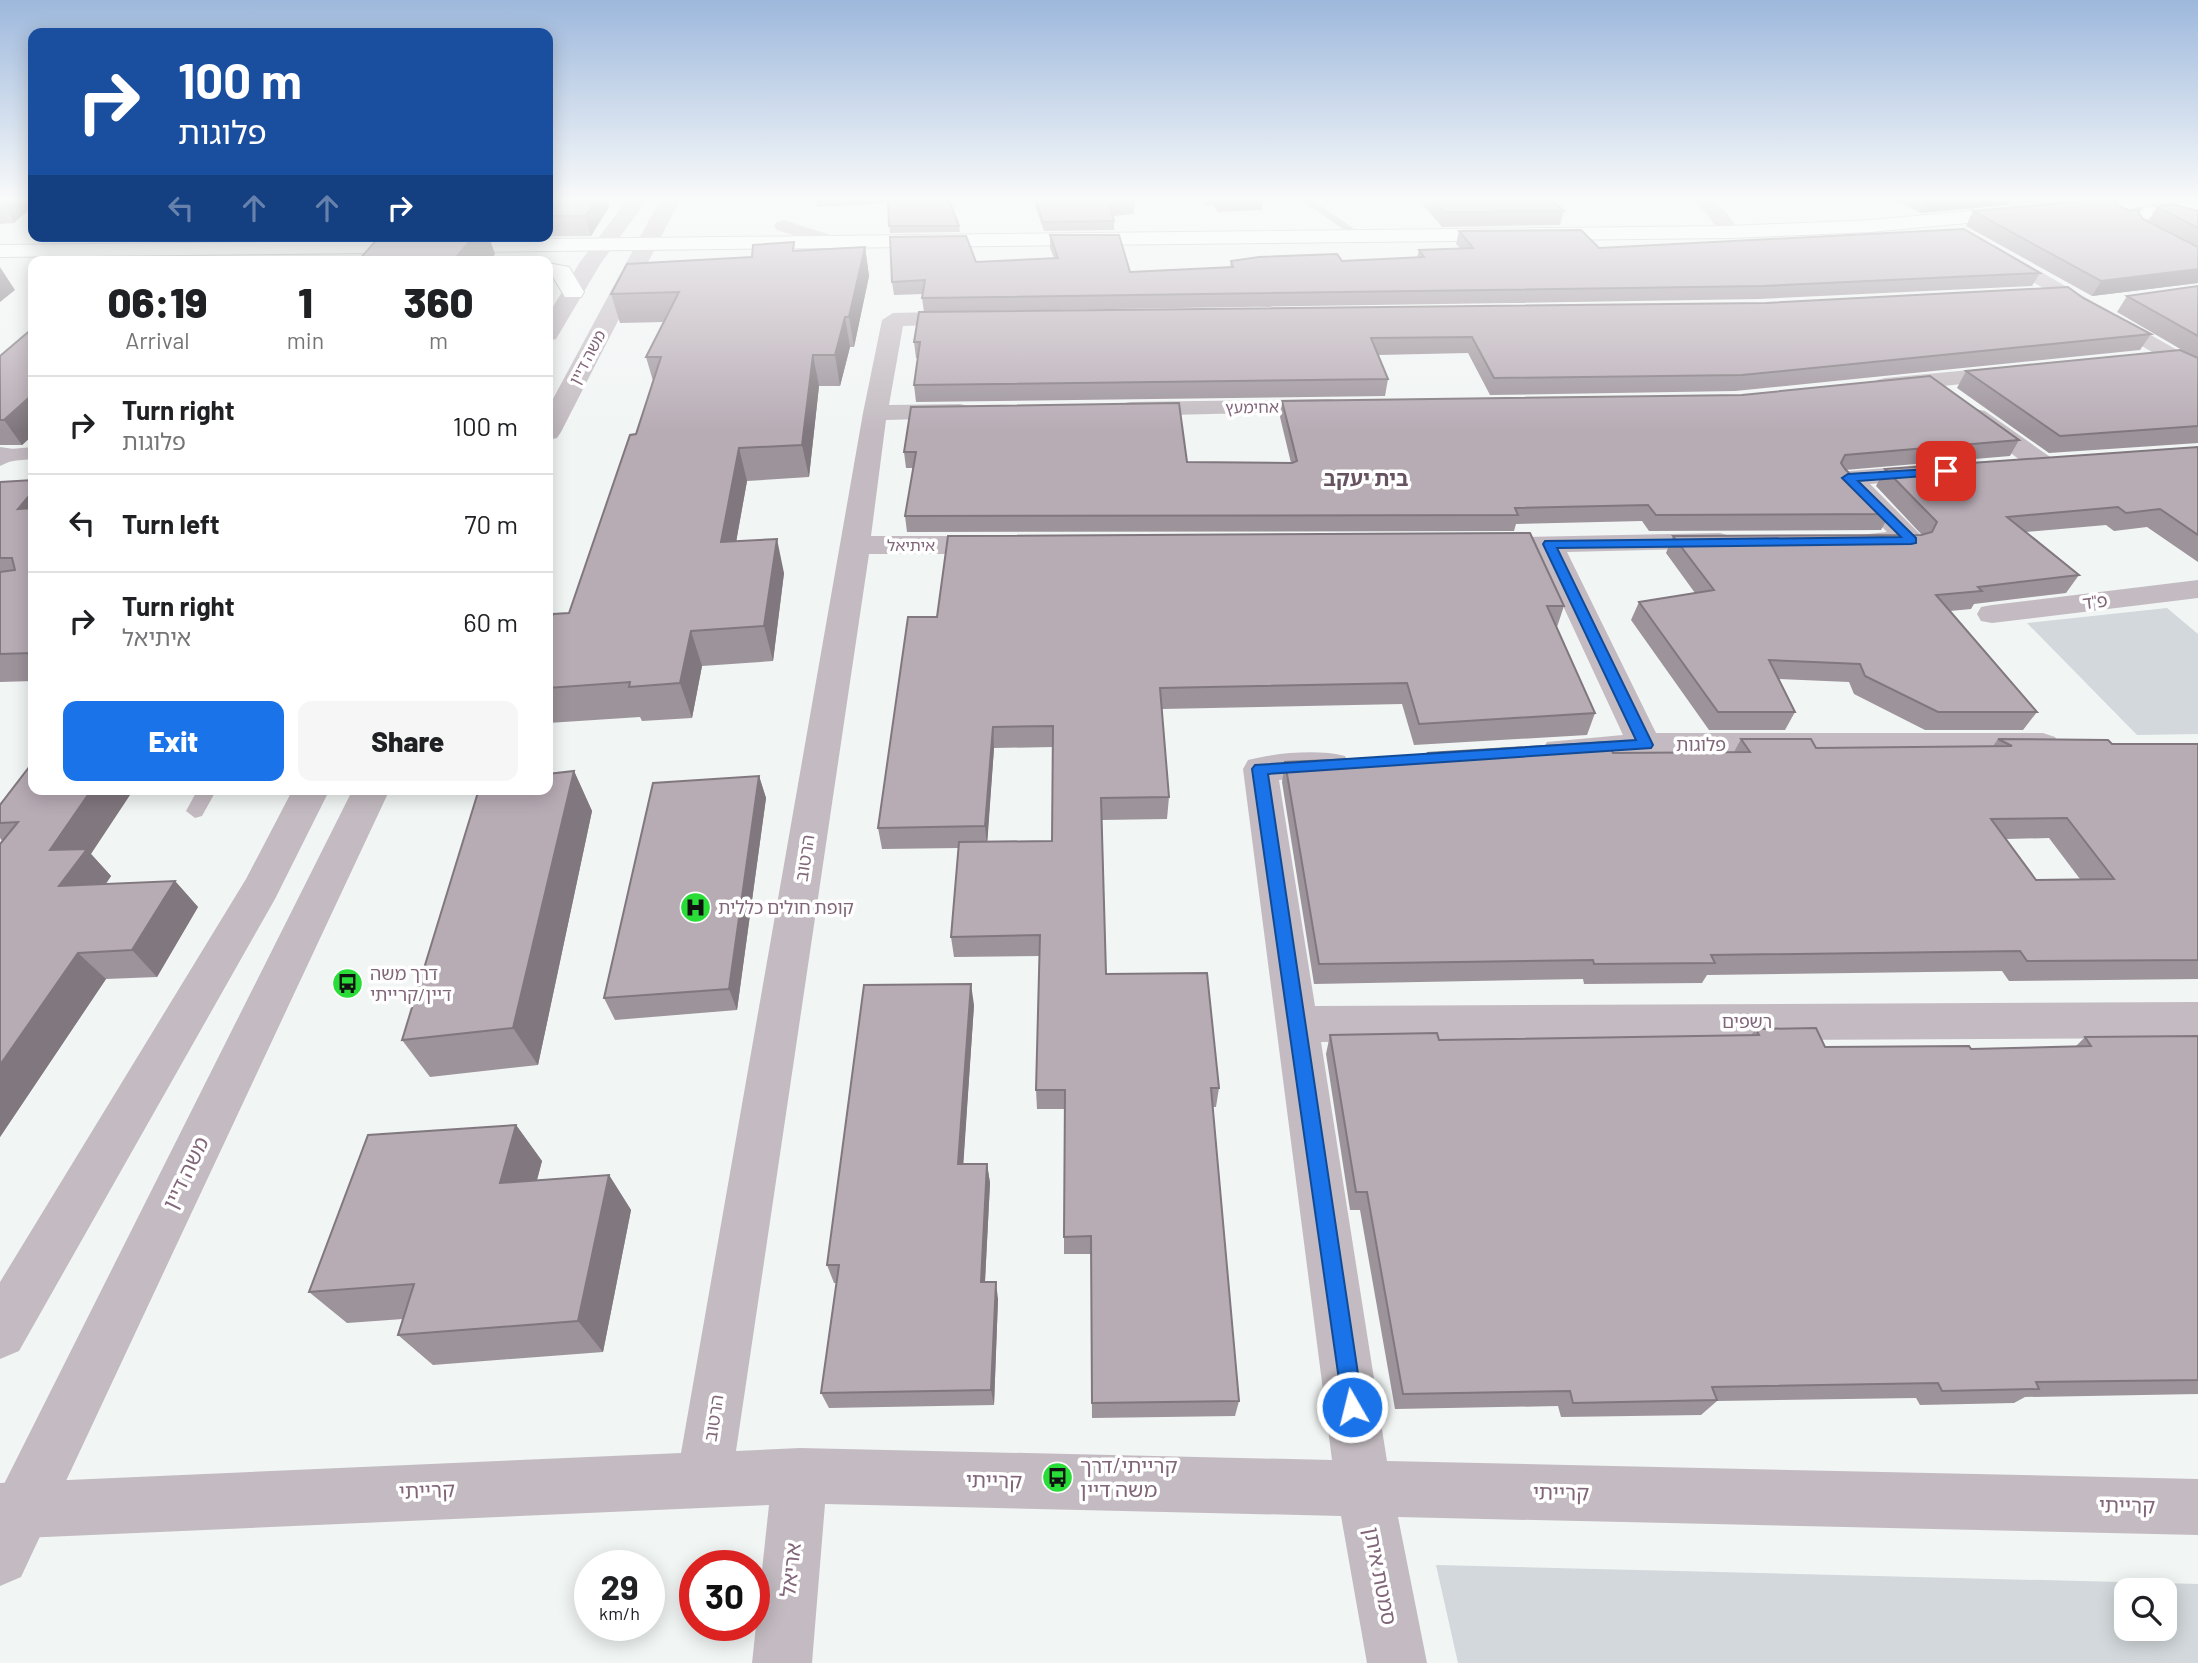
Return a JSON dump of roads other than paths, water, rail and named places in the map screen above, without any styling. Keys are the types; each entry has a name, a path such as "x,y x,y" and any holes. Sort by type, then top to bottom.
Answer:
{"main road":[{"path":"564,278 573,292"}],"street":[{"path":"553,326 582,278"},
{"name":"משה דיין","path":"553,422 628,278"},
{"path":"2038,278 2083,307 2198,372"},
{"path":"2023,296 2064,293"},
{"path":"2083,307 2122,302"},
{"name":"הרטוב","path":"704,1480 856,545 875,412 893,320 990,318"},
{"path":"2132,361 2173,357"},
{"path":"1858,388 2036,370"},
{"path":"1927,381 2057,464 2005,467"},
{"name":"אחימעץ","path":"1111,409 1360,406"},
{"path":"875,412 986,411"},
{"path":"2,457 28,454"},
{"path":"1842,541 1911,541 1848,478 1953,471"},
{"path":"1452,544 1744,542"},
{"path":"1549,544 1645,745"},
{"name":"איתיאל","path":"856,545 1023,545"},
{"path":"2184,591 2198,617"},
{"name":"פ\"ד","path":"1992,614 2184,591"},
{"name":"פלוגות","path":"1521,752 1645,745 2074,745"},
{"path":"1364,1489 1260,769 1370,762"},
{"path":"0,1332 261,888 309,795"},
{"name":"משה דיין","path":"6,1516 369,795"},
{"name":"רשפים","path":"1297,1024 2198,1020"},
{"name":"קרייתי","path":"6,1516 800,1476 2198,1507"},
{"name":"אריאל","path":"782,1663 800,1476"},
{"name":"סמטת איתן","path":"1364,1489 1397,1663"}],"lane":[{"path":"195,811 204,795"}],"place":[{"name":"קופת חולים כללית","path":"695,908"},
{"name":"דרך משה דיין/קרייתי","path":"347,984"},
{"name":"קרייתי/דרך משה דיין","path":"1057,1478"}],"district":[{"name":"בית יעקב","path":"1366,479"}]}
